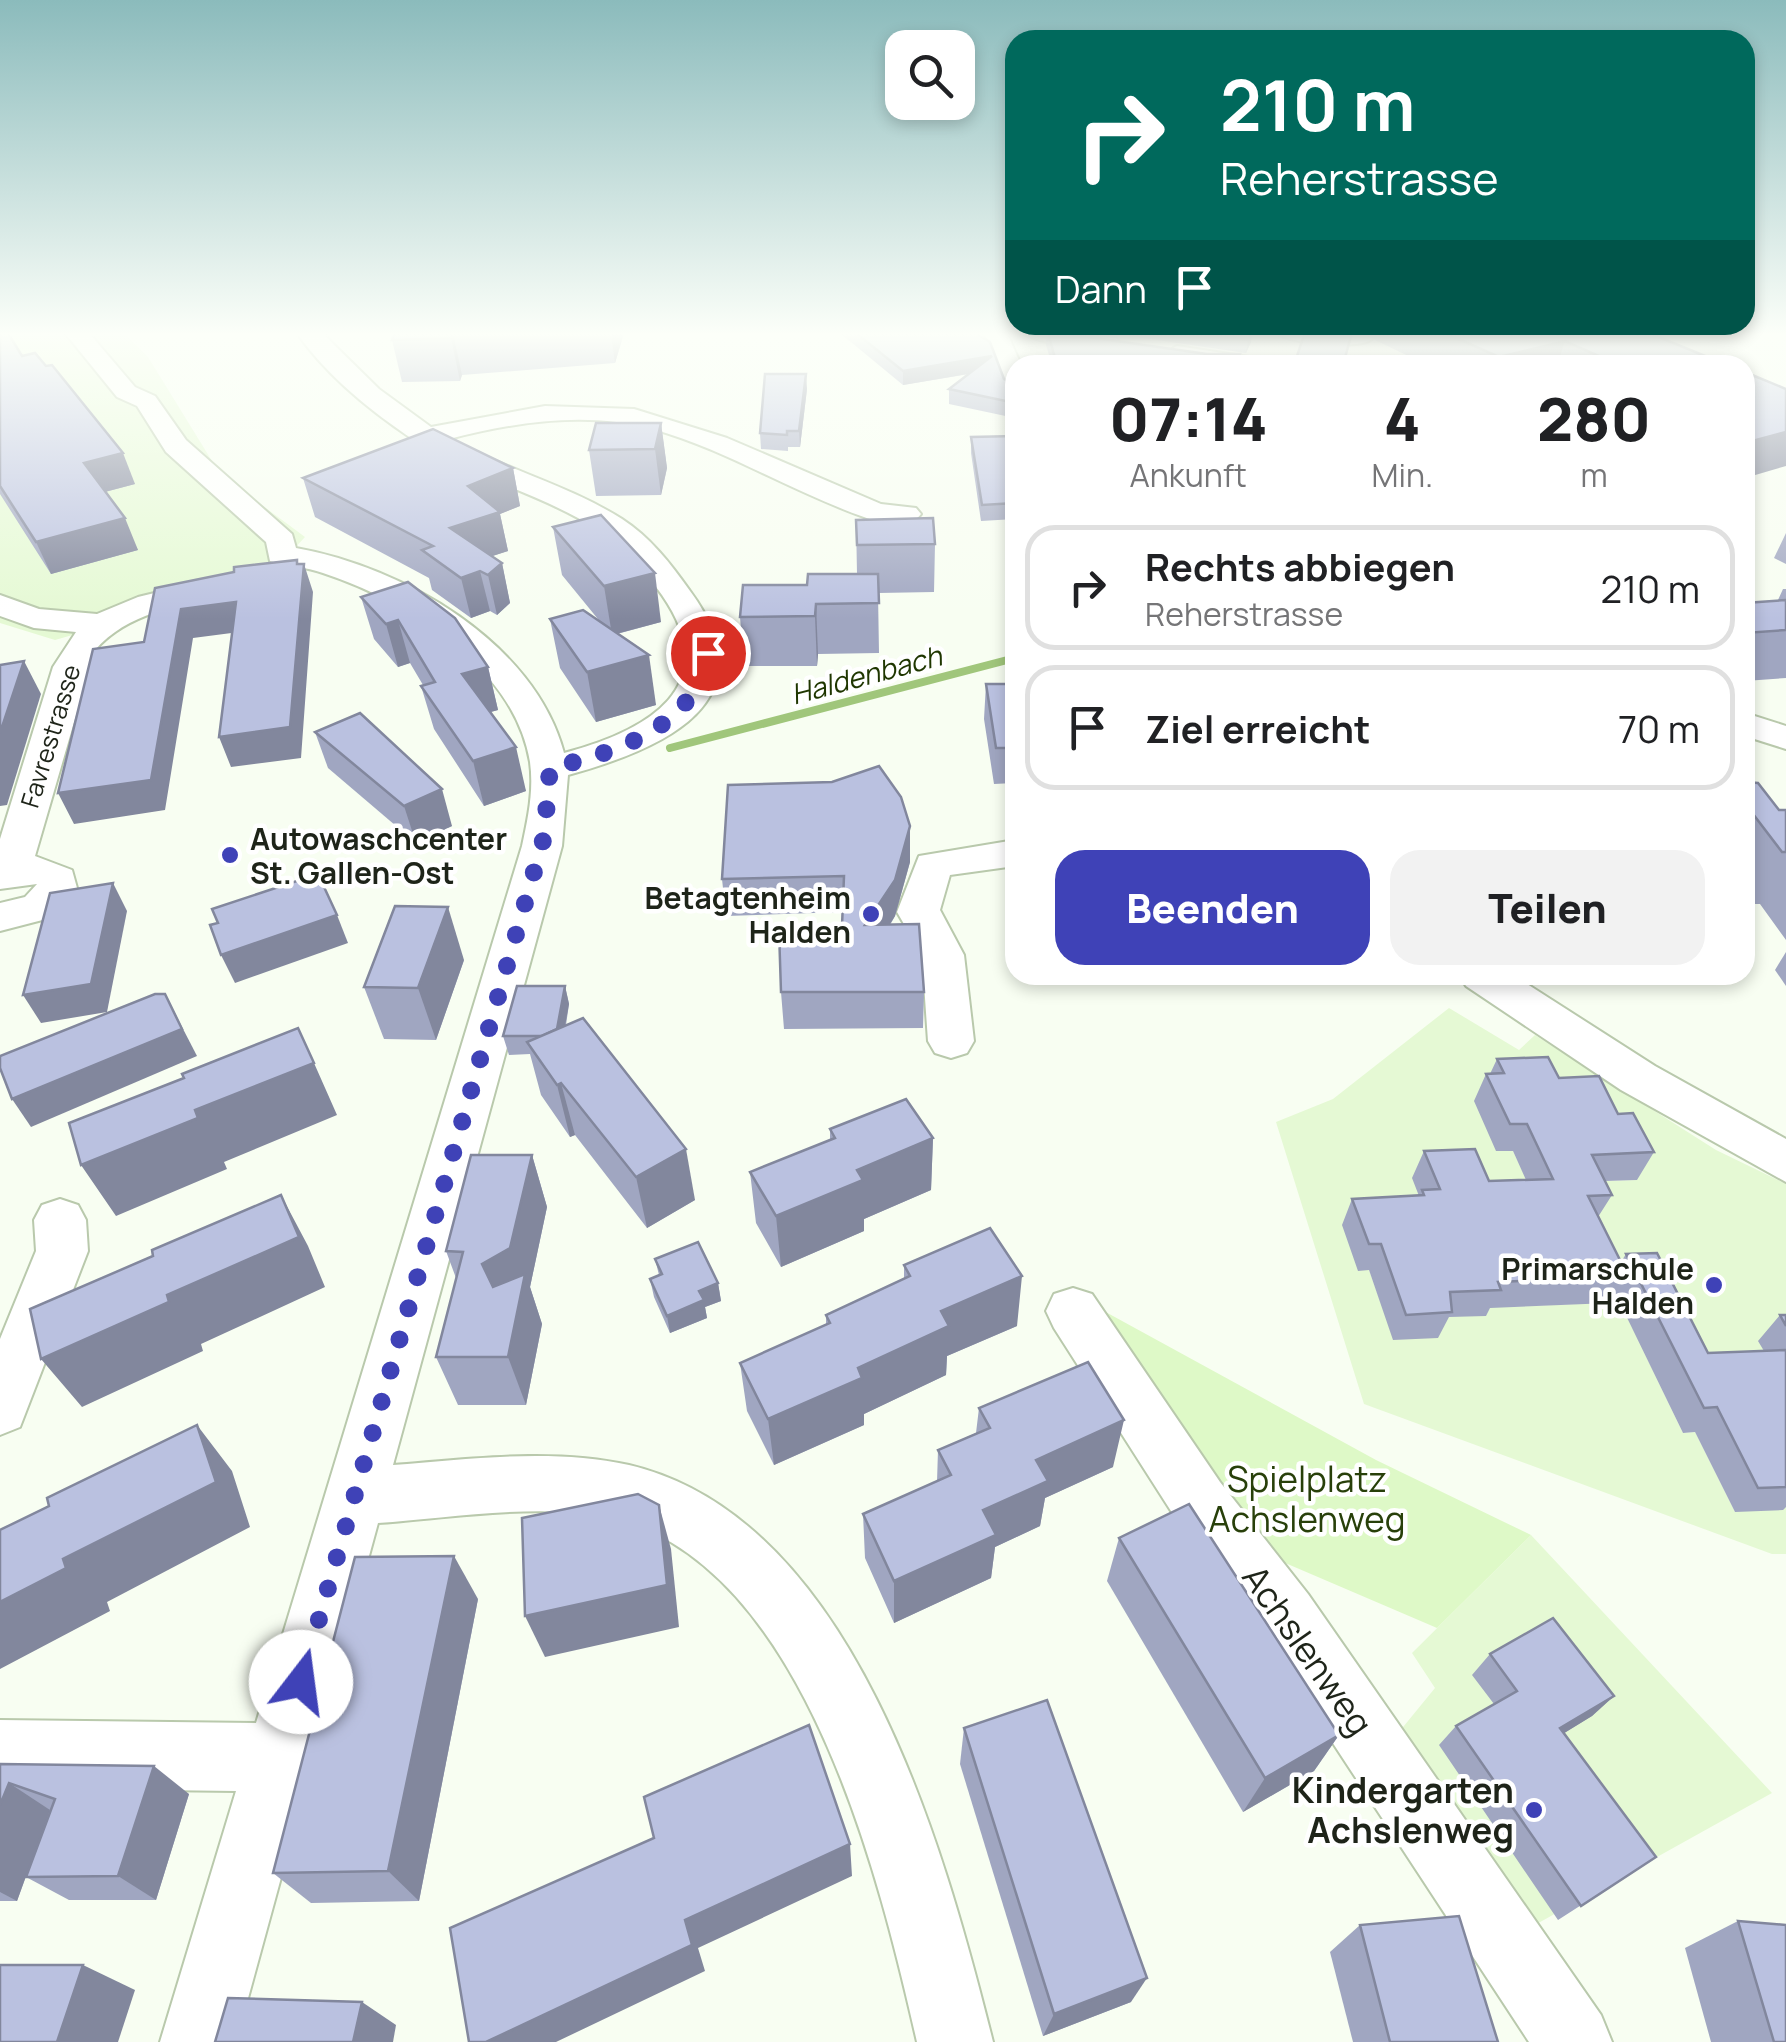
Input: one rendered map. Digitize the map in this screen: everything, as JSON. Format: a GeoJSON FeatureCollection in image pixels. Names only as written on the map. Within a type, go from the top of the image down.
{"type":"FeatureCollection","features":[{"type":"Feature","properties":{"kind":"street"},"geometry":{"type":"LineString","coordinates":[[164,428],[176,446],[281,540],[260,568]]}},
{"type":"Feature","properties":{"kind":"street"},"geometry":{"type":"LineString","coordinates":[[417,428],[614,527],[685,601],[705,640],[708,653],[700,682],[675,716],[620,746],[550,768]]}},
{"type":"Feature","properties":{"kind":"street"},"geometry":{"type":"LineString","coordinates":[[428,436],[465,428]]}},
{"type":"Feature","properties":{"kind":"street"},"geometry":{"type":"LineString","coordinates":[[675,428],[876,512],[906,514]]}},
{"type":"Feature","properties":{"kind":"street"},"geometry":{"type":"LineString","coordinates":[[0,605],[34,618],[99,624],[260,568],[324,560],[454,627],[504,668],[536,720],[550,768],[544,837],[198,2042]]}},
{"type":"Feature","properties":{"kind":"street","name":"Favrestrasse"},"geometry":{"type":"LineString","coordinates":[[0,917],[40,906],[57,888],[58,880],[49,870],[5,874],[75,653],[99,624]]}},
{"type":"Feature","properties":{"kind":"street"},"geometry":{"type":"LineString","coordinates":[[1755,727],[1786,738]]}},
{"type":"Feature","properties":{"kind":"street"},"geometry":{"type":"LineString","coordinates":[[951,1041],[945,958],[932,924],[918,912],[924,886],[933,865],[1005,854]]}},
{"type":"Feature","properties":{"kind":"street"},"geometry":{"type":"LineString","coordinates":[[1496,985],[1638,1078],[1786,1162]]}},
{"type":"Feature","properties":{"kind":"street"},"geometry":{"type":"LineString","coordinates":[[0,1409],[62,1251],[60,1220]]}},
{"type":"Feature","properties":{"kind":"street","name":"Achslenweg"},"geometry":{"type":"LineString","coordinates":[[1073,1310],[1199,1502],[1286,1616],[1574,2042]]}},
{"type":"Feature","properties":{"kind":"street"},"geometry":{"type":"LineString","coordinates":[[354,1496],[579,1486],[634,1496],[688,1522],[753,1571],[804,1635],[860,1747],[918,1907],[955,2042]]}},
{"type":"Feature","properties":{"kind":"street"},"geometry":{"type":"LineString","coordinates":[[0,1754],[280,1757]]}},
{"type":"Feature","properties":{"kind":"shaded area"},"geometry":{"type":"Polygon","coordinates":[[[0,428],[192,428],[220,474],[305,537],[265,580],[55,640],[0,623],[0,428]]]}},
{"type":"Feature","properties":{"kind":"shaded area","name":"Primarschule Halden"},"geometry":{"type":"Polygon","coordinates":[[[1449,1008],[1519,1050],[1535,1035],[1716,1150],[1786,1184],[1786,1340],[1777,1375],[1734,1377],[1666,1337],[1600,1281],[1576,1182],[1636,1180],[1513,1151],[1528,1183],[1428,1216],[1369,1270],[1394,1340],[1476,1290],[1504,1307],[1620,1302],[1683,1433],[1695,1432],[1735,1512],[1786,1474],[1786,1554],[1772,1554],[1364,1404],[1276,1122],[1333,1099],[1449,1008]]]}},
{"type":"Feature","properties":{"kind":"shaded area"},"geometry":{"type":"Polygon","coordinates":[[[1531,1535],[1772,1793],[1506,1941],[1381,1754],[1435,1688],[1412,1653],[1531,1535]]]}},
{"type":"Feature","properties":{"kind":"green space","name":"Spielplatz Achslenweg"},"geometry":{"type":"Polygon","coordinates":[[[1102,1310],[1376,1460],[1531,1535],[1437,1628],[1255,1550],[1102,1310]]]}},
{"type":"Feature","properties":{"kind":"building"},"geometry":{"type":"Polygon","coordinates":[[[0,428],[103,428],[123,453],[84,463],[125,518],[36,542],[0,486],[0,428]]]}},
{"type":"Feature","properties":{"kind":"building"},"geometry":{"type":"Polygon","coordinates":[[[595,428],[660,428],[655,449],[589,450],[595,428]]]}},
{"type":"Feature","properties":{"kind":"building"},"geometry":{"type":"Polygon","coordinates":[[[760,428],[799,428],[787,431],[787,435],[760,433],[760,428]]]}},
{"type":"Feature","properties":{"kind":"building"},"geometry":{"type":"Polygon","coordinates":[[[1755,428],[1786,428],[1786,432],[1755,440],[1755,428]]]}},
{"type":"Feature","properties":{"kind":"building"},"geometry":{"type":"Polygon","coordinates":[[[433,429],[513,468],[468,486],[500,512],[450,528],[502,563],[488,575],[480,571],[461,578],[422,550],[433,546],[303,478],[433,429]]]}},
{"type":"Feature","properties":{"kind":"building"},"geometry":{"type":"Polygon","coordinates":[[[1005,436],[1005,504],[982,505],[971,437],[1005,436]]]}},
{"type":"Feature","properties":{"kind":"building"},"geometry":{"type":"Polygon","coordinates":[[[601,515],[655,573],[604,586],[553,527],[601,515]]]}},
{"type":"Feature","properties":{"kind":"building"},"geometry":{"type":"Polygon","coordinates":[[[933,518],[935,544],[857,545],[856,520],[933,518]]]}},
{"type":"Feature","properties":{"kind":"building"},"geometry":{"type":"Polygon","coordinates":[[[297,560],[297,564],[304,564],[290,727],[219,737],[236,602],[181,609],[151,780],[58,793],[93,649],[144,642],[155,588],[234,572],[234,567],[297,560]]]}},
{"type":"Feature","properties":{"kind":"building"},"geometry":{"type":"Polygon","coordinates":[[[808,574],[878,574],[879,603],[816,604],[815,616],[740,617],[743,585],[807,585],[808,574]]]}},
{"type":"Feature","properties":{"kind":"building"},"geometry":{"type":"Polygon","coordinates":[[[408,582],[455,618],[488,667],[462,674],[516,747],[473,761],[421,686],[435,682],[398,620],[386,624],[361,597],[408,582]]]}},
{"type":"Feature","properties":{"kind":"building"},"geometry":{"type":"Polygon","coordinates":[[[1786,600],[1786,630],[1755,632],[1755,602],[1786,600]]]}},
{"type":"Feature","properties":{"kind":"building"},"geometry":{"type":"Polygon","coordinates":[[[583,610],[649,655],[587,672],[550,619],[583,610]]]}},
{"type":"Feature","properties":{"kind":"building"},"geometry":{"type":"Polygon","coordinates":[[[24,661],[0,733],[0,665],[24,661]]]}},
{"type":"Feature","properties":{"kind":"building"},"geometry":{"type":"Polygon","coordinates":[[[986,684],[1005,684],[1005,748],[996,748],[986,684]]]}},
{"type":"Feature","properties":{"kind":"building"},"geometry":{"type":"Polygon","coordinates":[[[360,713],[442,789],[404,806],[315,732],[360,713]]]}},
{"type":"Feature","properties":{"kind":"building"},"geometry":{"type":"Polygon","coordinates":[[[879,766],[901,797],[910,826],[895,880],[865,925],[919,924],[924,992],[781,992],[779,930],[842,926],[844,876],[722,879],[728,785],[832,782],[879,766]]]}},
{"type":"Feature","properties":{"kind":"building"},"geometry":{"type":"Polygon","coordinates":[[[1755,783],[1779,810],[1786,810],[1786,852],[1782,852],[1755,817],[1755,783]]]}},
{"type":"Feature","properties":{"kind":"building"},"geometry":{"type":"Polygon","coordinates":[[[318,874],[337,915],[221,955],[210,925],[218,923],[212,909],[318,874]]]}},
{"type":"Feature","properties":{"kind":"building"},"geometry":{"type":"Polygon","coordinates":[[[113,883],[91,984],[23,995],[50,893],[113,883]]]}},
{"type":"Feature","properties":{"kind":"building"},"geometry":{"type":"Polygon","coordinates":[[[395,906],[448,907],[418,988],[364,987],[395,906]]]}},
{"type":"Feature","properties":{"kind":"building"},"geometry":{"type":"Polygon","coordinates":[[[517,986],[565,986],[557,1029],[542,1036],[503,1036],[517,986]]]}},
{"type":"Feature","properties":{"kind":"building"},"geometry":{"type":"Polygon","coordinates":[[[155,994],[165,994],[182,1029],[12,1099],[0,1068],[0,1056],[155,994]]]}},
{"type":"Feature","properties":{"kind":"building"},"geometry":{"type":"Polygon","coordinates":[[[583,1018],[686,1149],[636,1177],[561,1083],[557,1085],[527,1042],[583,1018]]]}},
{"type":"Feature","properties":{"kind":"building"},"geometry":{"type":"Polygon","coordinates":[[[298,1028],[314,1063],[195,1110],[198,1118],[81,1165],[69,1123],[298,1028]]]}},
{"type":"Feature","properties":{"kind":"building"},"geometry":{"type":"Polygon","coordinates":[[[1548,1057],[1559,1078],[1599,1076],[1618,1114],[1633,1113],[1654,1152],[1592,1155],[1612,1195],[1588,1196],[1628,1276],[1498,1282],[1501,1290],[1450,1292],[1452,1312],[1406,1315],[1381,1244],[1369,1244],[1352,1199],[1424,1195],[1422,1190],[1440,1189],[1424,1151],[1475,1149],[1489,1181],[1553,1179],[1527,1124],[1510,1124],[1486,1074],[1504,1073],[1497,1059],[1548,1057]]]}},
{"type":"Feature","properties":{"kind":"building"},"geometry":{"type":"Polygon","coordinates":[[[906,1099],[933,1138],[857,1170],[863,1180],[776,1216],[750,1172],[835,1138],[830,1129],[906,1099]]]}},
{"type":"Feature","properties":{"kind":"building"},"geometry":{"type":"Polygon","coordinates":[[[471,1155],[532,1155],[510,1248],[482,1264],[493,1287],[525,1274],[508,1357],[436,1357],[463,1252],[446,1251],[471,1155]]]}},
{"type":"Feature","properties":{"kind":"building"},"geometry":{"type":"Polygon","coordinates":[[[281,1195],[299,1237],[167,1295],[169,1302],[41,1359],[30,1309],[153,1256],[152,1250],[281,1195]]]}},
{"type":"Feature","properties":{"kind":"building"},"geometry":{"type":"Polygon","coordinates":[[[990,1228],[1022,1276],[941,1311],[949,1326],[858,1368],[862,1378],[768,1419],[740,1363],[830,1323],[826,1315],[910,1276],[904,1265],[990,1228]]]}},
{"type":"Feature","properties":{"kind":"building"},"geometry":{"type":"Polygon","coordinates":[[[698,1242],[718,1283],[699,1291],[704,1300],[667,1316],[650,1279],[662,1274],[655,1259],[698,1242]]]}},
{"type":"Feature","properties":{"kind":"building"},"geometry":{"type":"Polygon","coordinates":[[[1657,1253],[1708,1353],[1786,1350],[1786,1487],[1758,1488],[1717,1407],[1704,1408],[1626,1254],[1657,1253]]]}},
{"type":"Feature","properties":{"kind":"building"},"geometry":{"type":"Polygon","coordinates":[[[1088,1362],[1124,1420],[1036,1460],[1048,1481],[983,1510],[996,1535],[894,1581],[863,1514],[951,1475],[938,1450],[990,1428],[979,1408],[1088,1362]]]}},
{"type":"Feature","properties":{"kind":"building"},"geometry":{"type":"Polygon","coordinates":[[[197,1425],[216,1482],[63,1559],[66,1568],[0,1602],[0,1530],[49,1506],[47,1498],[197,1425]]]}},
{"type":"Feature","properties":{"kind":"building"},"geometry":{"type":"Polygon","coordinates":[[[638,1494],[659,1505],[667,1585],[525,1616],[522,1518],[638,1494]]]}},
{"type":"Feature","properties":{"kind":"building"},"geometry":{"type":"Polygon","coordinates":[[[1189,1504],[1339,1735],[1265,1778],[1119,1538],[1189,1504]]]}},
{"type":"Feature","properties":{"kind":"building"},"geometry":{"type":"Polygon","coordinates":[[[454,1556],[388,1871],[273,1873],[355,1557],[454,1556]]]}},
{"type":"Feature","properties":{"kind":"building","name":"Kindergarten Achslenweg"},"geometry":{"type":"Polygon","coordinates":[[[1553,1618],[1614,1696],[1560,1728],[1656,1857],[1581,1906],[1456,1726],[1517,1691],[1490,1654],[1553,1618]]]}},
{"type":"Feature","properties":{"kind":"building"},"geometry":{"type":"Polygon","coordinates":[[[1047,1700],[1147,1978],[1054,2014],[964,1728],[1047,1700]]]}},
{"type":"Feature","properties":{"kind":"building"},"geometry":{"type":"Polygon","coordinates":[[[809,1725],[850,1844],[685,1920],[692,1945],[486,2042],[469,2042],[450,1928],[654,1838],[644,1797],[809,1725]]]}},
{"type":"Feature","properties":{"kind":"building"},"geometry":{"type":"Polygon","coordinates":[[[0,1764],[154,1766],[118,1876],[26,1877],[55,1799],[9,1783],[0,1805],[0,1764]]]}},
{"type":"Feature","properties":{"kind":"building"},"geometry":{"type":"Polygon","coordinates":[[[1459,1916],[1498,2042],[1390,2042],[1360,1925],[1459,1916]]]}},
{"type":"Feature","properties":{"kind":"building"},"geometry":{"type":"Polygon","coordinates":[[[1738,1921],[1786,1925],[1786,2042],[1774,2042],[1738,1921]]]}},
{"type":"Feature","properties":{"kind":"building"},"geometry":{"type":"Polygon","coordinates":[[[0,1965],[83,1965],[57,2042],[0,2042],[0,1965]]]}},
{"type":"Feature","properties":{"kind":"building"},"geometry":{"type":"Polygon","coordinates":[[[228,1998],[362,2002],[353,2042],[215,2042],[228,1998]]]}},
{"type":"Feature","properties":{"kind":"waterway","name":"Haldenbach"},"geometry":{"type":"LineString","coordinates":[[670,748],[1005,661]]}},
{"type":"Feature","properties":{"kind":"place","name":"Autowaschcenter St. Gallen-Ost"},"geometry":{"type":"Point","coordinates":[230,855]}},
{"type":"Feature","properties":{"kind":"place","name":"Betagtenheim Halden"},"geometry":{"type":"Point","coordinates":[871,914]}},
{"type":"Feature","properties":{"kind":"place","name":"Primarschule Halden"},"geometry":{"type":"Point","coordinates":[1714,1285]}},
{"type":"Feature","properties":{"kind":"place","name":"Kindergarten Achslenweg"},"geometry":{"type":"Point","coordinates":[1534,1810]}},
{"type":"Feature","properties":{"kind":"route"},"geometry":{"type":"LineString","coordinates":[[301,1682],[544,837],[550,768],[620,746],[675,716],[700,682],[708,653]]}}]}
